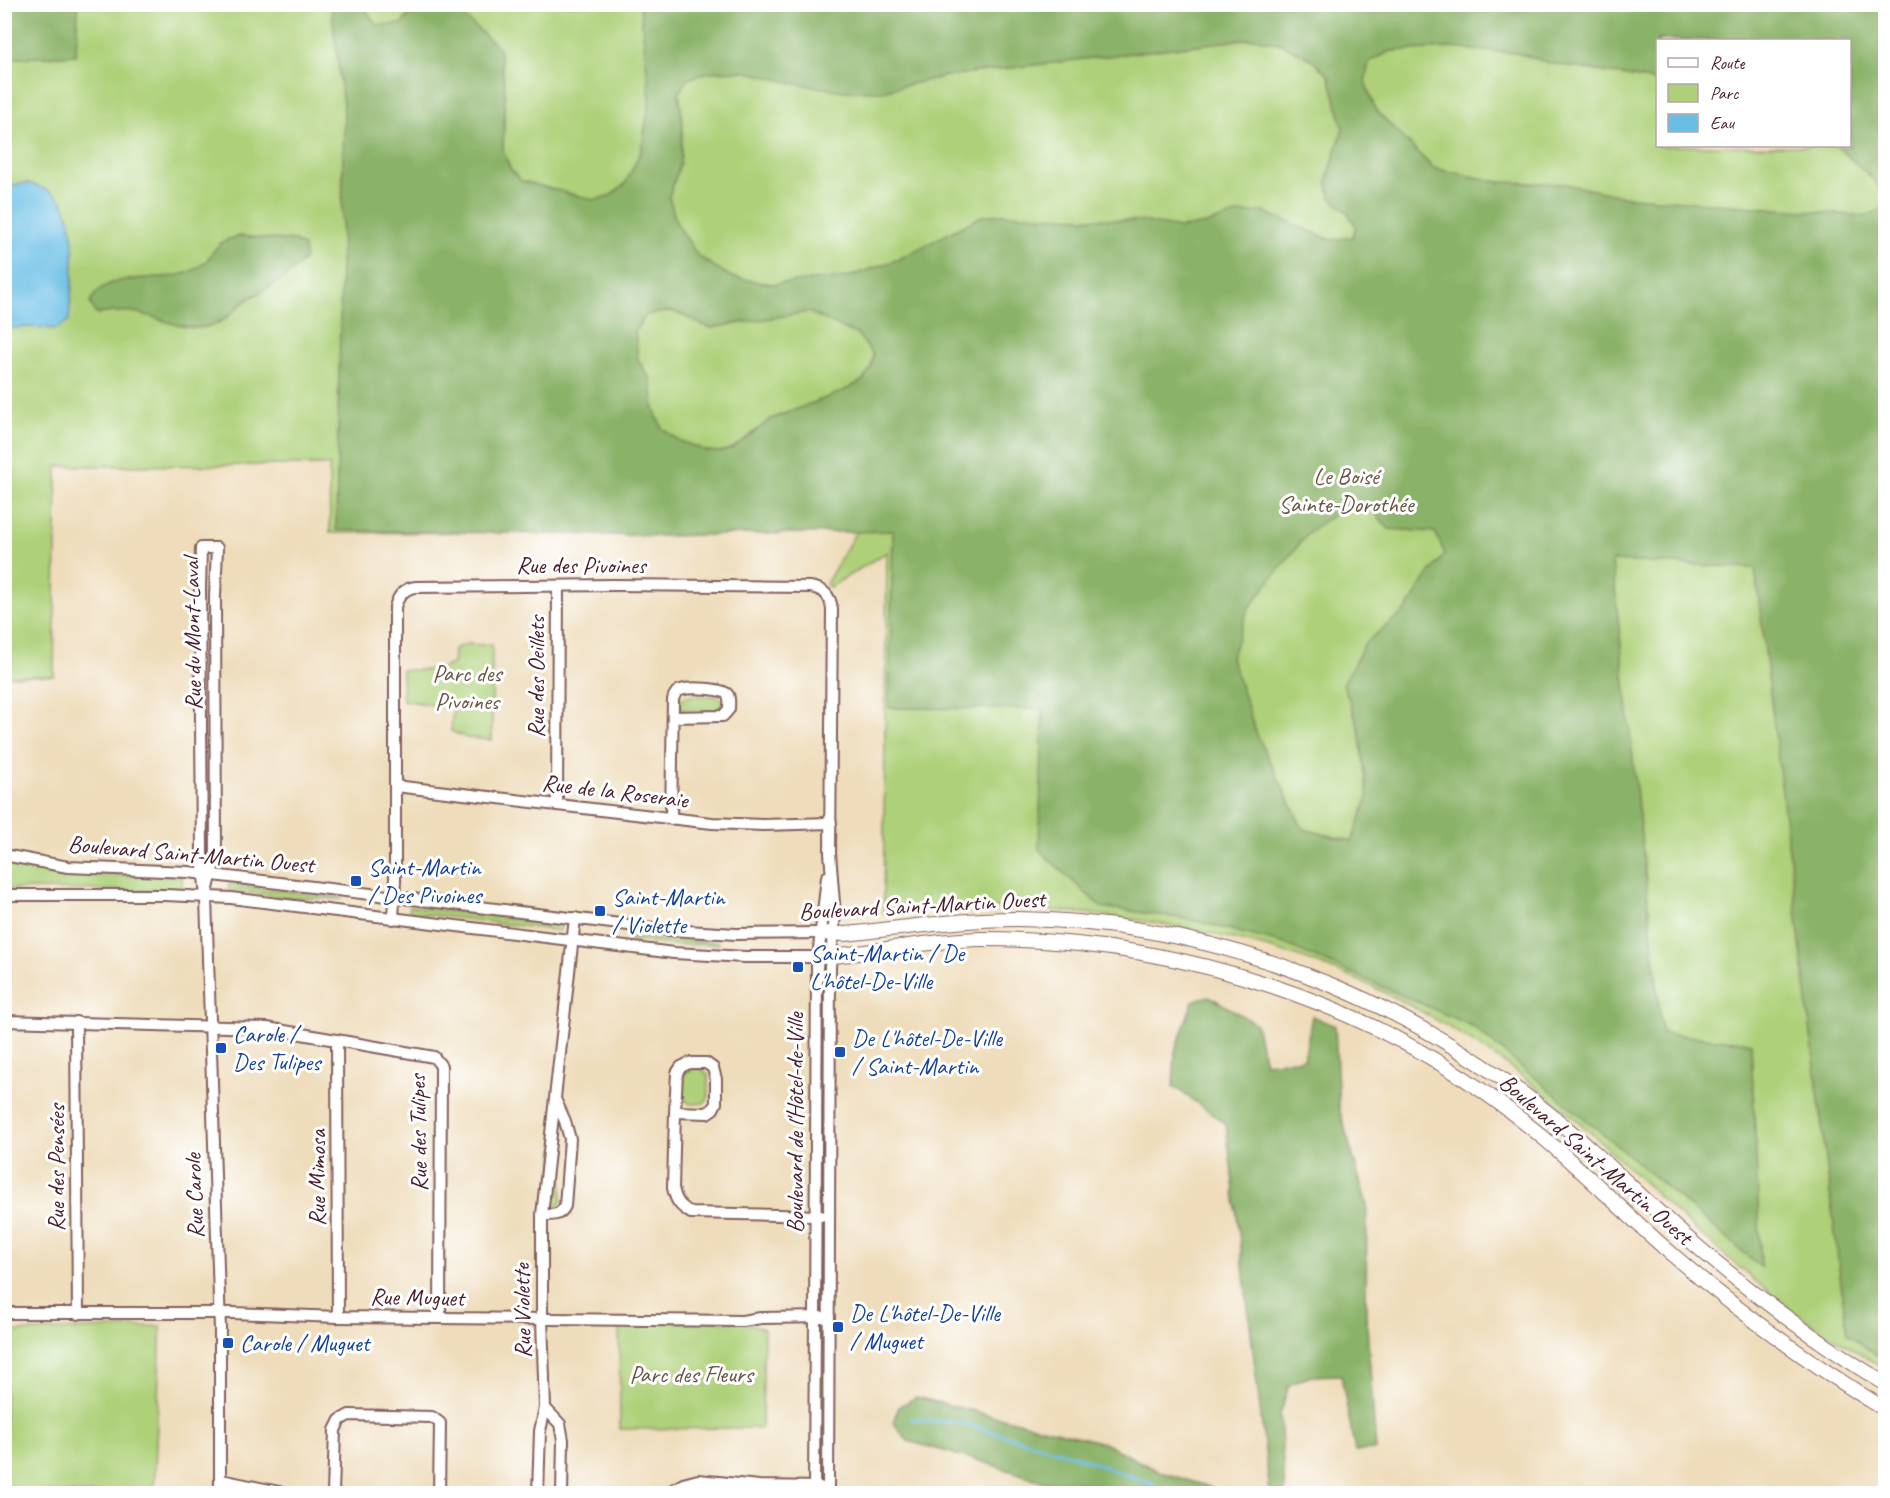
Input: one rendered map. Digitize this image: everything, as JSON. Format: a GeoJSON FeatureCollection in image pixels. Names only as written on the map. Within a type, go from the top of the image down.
{"type":"FeatureCollection","features":[{"type":"Feature","properties":{"kind":"main road","name":"Boulevard Saint-Martin Ouest"},"geometry":{"type":"LineString","coordinates":[[827,934],[996,920],[1083,923],[1128,928],[1217,947],[1271,963],[1339,988],[1416,1024],[1508,1082],[1571,1132],[1680,1232],[1732,1276],[1807,1332],[1886,1384]]}},
{"type":"Feature","properties":{"kind":"main road","name":"Boulevard Saint-Martin Ouest"},"geometry":{"type":"LineString","coordinates":[[824,957],[970,940],[1086,945],[1131,951],[1229,972],[1337,1011],[1411,1047],[1500,1103],[1563,1154],[1671,1254],[1730,1303],[1798,1353],[1886,1410]]}},
{"type":"Feature","properties":{"kind":"street","name":"Rue du Mont-Laval"},"geometry":{"type":"LineString","coordinates":[[201,548],[217,548],[215,596],[216,855],[207,874],[202,855],[201,548]]}},
{"type":"Feature","properties":{"kind":"street","name":"Rue des Pivoines"},"geometry":{"type":"LineString","coordinates":[[393,919],[395,896],[395,608],[401,594],[408,588],[416,586],[810,587],[820,589],[830,599],[832,609],[830,853]]}},
{"type":"Feature","properties":{"kind":"street","name":"Rue des Oeillets"},"geometry":{"type":"LineString","coordinates":[[557,805],[558,586]]}},
{"type":"Feature","properties":{"kind":"street"},"geometry":{"type":"LineString","coordinates":[[671,819],[673,717],[674,696],[682,689],[718,689],[729,696],[729,709],[723,716],[673,717]]}},
{"type":"Feature","properties":{"kind":"street","name":"Rue de la Roseraie"},"geometry":{"type":"LineString","coordinates":[[395,786],[712,824],[831,823]]}},
{"type":"Feature","properties":{"kind":"street","name":"Boulevard de l'Hôtel-de-Ville"},"geometry":{"type":"LineString","coordinates":[[814,1490],[816,1216],[824,957],[827,934],[835,906],[830,853]]}},
{"type":"Feature","properties":{"kind":"street","name":"Boulevard Saint-Martin Ouest"},"geometry":{"type":"LineString","coordinates":[[4,855],[80,868],[207,874],[718,933],[827,934]]}},
{"type":"Feature","properties":{"kind":"street","name":"Rue Carole"},"geometry":{"type":"LineString","coordinates":[[207,874],[209,1028],[219,1313],[220,1494]]}},
{"type":"Feature","properties":{"kind":"street","name":"Boulevard Saint-Martin Ouest"},"geometry":{"type":"LineString","coordinates":[[4,895],[231,898],[695,956],[824,957]]}},
{"type":"Feature","properties":{"kind":"street","name":"Rue Violette"},"geometry":{"type":"LineString","coordinates":[[538,1494],[540,1431],[545,1408],[542,1215],[575,918]]}},
{"type":"Feature","properties":{"kind":"street","name":"Boulevard de l'Hôtel-de-Ville"},"geometry":{"type":"LineString","coordinates":[[824,957],[830,1216],[828,1490]]}},
{"type":"Feature","properties":{"kind":"street","name":"Rue des Tulipes"},"geometry":{"type":"LineString","coordinates":[[4,1021],[267,1028],[434,1057],[441,1066],[440,1318]]}},
{"type":"Feature","properties":{"kind":"street","name":"Rue des Pensées"},"geometry":{"type":"LineString","coordinates":[[76,1022],[78,1314]]}},
{"type":"Feature","properties":{"kind":"street","name":"Rue Mimosa"},"geometry":{"type":"LineString","coordinates":[[337,1040],[338,1317]]}},
{"type":"Feature","properties":{"kind":"street"},"geometry":{"type":"LineString","coordinates":[[675,1112],[707,1113],[713,1109],[716,1103],[716,1079],[713,1068],[706,1063],[688,1063],[677,1073],[675,1112],[673,1188],[676,1201],[691,1213],[830,1216]]}},
{"type":"Feature","properties":{"kind":"street"},"geometry":{"type":"LineString","coordinates":[[542,1215],[557,1215],[565,1206],[570,1139],[566,1121],[555,1100]]}},
{"type":"Feature","properties":{"kind":"street","name":"Rue Muguet"},"geometry":{"type":"LineString","coordinates":[[4,1313],[219,1313],[338,1317],[742,1322],[760,1318],[829,1317]]}},
{"type":"Feature","properties":{"kind":"street"},"geometry":{"type":"LineString","coordinates":[[545,1408],[560,1424],[563,1440],[562,1494]]}},
{"type":"Feature","properties":{"kind":"street"},"geometry":{"type":"LineString","coordinates":[[333,1494],[334,1430],[340,1419],[349,1415],[432,1418],[440,1424],[438,1494]]}},
{"type":"Feature","properties":{"kind":"street"},"geometry":{"type":"LineString","coordinates":[[221,1480],[289,1494]]}},
{"type":"Feature","properties":{"kind":"street"},"geometry":{"type":"LineString","coordinates":[[672,1494],[683,1484],[698,1480],[828,1490]]}},
{"type":"Feature","properties":{"kind":"green space"},"geometry":{"type":"Polygon","coordinates":[[[5,4],[78,5],[76,55],[5,59],[5,4]]]}},
{"type":"Feature","properties":{"kind":"green space","name":"Le Boisé Sainte-Dorothée"},"geometry":{"type":"Polygon","coordinates":[[[4,5],[1885,5],[1885,1369],[1774,1296],[1700,1234],[1596,1137],[1534,1085],[1479,1046],[1391,995],[1299,957],[1208,933],[1143,921],[1111,916],[1012,908],[930,908],[883,913],[887,552],[830,587],[826,584],[857,530],[330,533],[329,465],[57,466],[54,676],[5,676],[4,5]]]}},
{"type":"Feature","properties":{"kind":"green space","name":"Le Boisé Sainte-Dorothée"},"geometry":{"type":"Polygon","coordinates":[[[331,5],[362,5],[377,25],[402,24],[415,5],[451,5],[499,48],[505,88],[503,151],[511,170],[522,181],[594,200],[610,196],[625,184],[641,151],[650,98],[640,5],[1885,5],[1885,197],[1873,179],[1838,147],[1851,147],[1851,39],[1656,39],[1656,81],[1550,63],[1516,53],[1449,48],[1391,51],[1369,62],[1365,82],[1375,109],[1433,168],[1499,182],[1566,184],[1621,196],[1865,216],[1880,210],[1885,200],[1885,1361],[1847,1334],[1755,568],[1612,561],[1662,1033],[1751,1043],[1761,1267],[1472,1026],[1285,944],[1188,919],[1101,907],[1039,850],[1043,709],[889,708],[893,531],[662,536],[336,530],[344,113],[331,5]],[[1254,38],[946,76],[882,91],[845,91],[796,84],[744,71],[708,72],[688,79],[679,93],[683,125],[680,164],[669,197],[676,222],[698,256],[731,277],[772,284],[847,277],[897,260],[982,216],[1003,214],[1141,221],[1180,228],[1206,224],[1239,213],[1265,212],[1331,240],[1352,237],[1356,226],[1347,212],[1331,198],[1327,180],[1343,128],[1329,76],[1311,59],[1282,44],[1254,38]],[[671,311],[646,315],[635,331],[638,360],[651,380],[654,409],[662,428],[680,441],[707,451],[720,452],[733,448],[771,419],[841,392],[862,381],[871,368],[873,355],[858,335],[808,312],[711,328],[671,311]],[[1347,505],[1308,533],[1248,609],[1231,658],[1257,735],[1303,829],[1352,841],[1368,797],[1359,728],[1343,684],[1365,643],[1406,610],[1428,575],[1445,554],[1435,532],[1389,529],[1371,508],[1347,505]]]}},
{"type":"Feature","properties":{"kind":"green space"},"geometry":{"type":"Polygon","coordinates":[[[240,236],[295,241],[304,247],[305,258],[287,276],[246,300],[222,321],[199,328],[187,327],[133,312],[96,314],[90,303],[96,293],[117,282],[129,279],[168,277],[192,270],[204,263],[220,244],[240,236]]]}},
{"type":"Feature","properties":{"kind":"green space","name":"Parc des Pivoines"},"geometry":{"type":"Polygon","coordinates":[[[467,644],[492,645],[492,740],[467,738],[451,731],[453,708],[403,700],[402,670],[436,670],[453,664],[454,649],[467,644]]]}},
{"type":"Feature","properties":{"kind":"green space"},"geometry":{"type":"Polygon","coordinates":[[[686,696],[717,696],[721,699],[722,705],[716,710],[683,710],[679,702],[686,696]]]}},
{"type":"Feature","properties":{"kind":"green space"},"geometry":{"type":"Polygon","coordinates":[[[4,862],[73,874],[182,876],[182,891],[5,889],[4,862]]]}},
{"type":"Feature","properties":{"kind":"green space"},"geometry":{"type":"Polygon","coordinates":[[[229,884],[342,899],[291,898],[228,890],[229,884]]]}},
{"type":"Feature","properties":{"kind":"green space"},"geometry":{"type":"Polygon","coordinates":[[[410,906],[561,925],[560,931],[409,912],[410,906]]]}},
{"type":"Feature","properties":{"kind":"green space"},"geometry":{"type":"Polygon","coordinates":[[[629,938],[719,942],[719,944],[672,945],[629,940],[629,938]]]}},
{"type":"Feature","properties":{"kind":"green space"},"geometry":{"type":"Polygon","coordinates":[[[1209,996],[1256,1024],[1265,1063],[1304,1059],[1312,1016],[1335,1026],[1339,1108],[1367,1205],[1366,1313],[1376,1450],[1355,1451],[1341,1375],[1311,1376],[1289,1385],[1280,1415],[1285,1493],[1270,1493],[1226,1124],[1173,1086],[1175,1051],[1193,1001],[1209,996]]]}},
{"type":"Feature","properties":{"kind":"green space"},"geometry":{"type":"Polygon","coordinates":[[[821,1049],[826,1105],[826,1202],[820,1203],[821,1049]]]}},
{"type":"Feature","properties":{"kind":"green space"},"geometry":{"type":"Polygon","coordinates":[[[701,1068],[708,1075],[709,1097],[704,1103],[690,1104],[683,1098],[683,1076],[688,1070],[701,1068]]]}},
{"type":"Feature","properties":{"kind":"green space"},"geometry":{"type":"Polygon","coordinates":[[[559,1128],[563,1131],[562,1201],[553,1207],[549,1201],[556,1134],[559,1128]]]}},
{"type":"Feature","properties":{"kind":"green space","name":"Parc des Fleurs"},"geometry":{"type":"Polygon","coordinates":[[[619,1320],[742,1321],[764,1329],[762,1428],[620,1429],[619,1320]]]}},
{"type":"Feature","properties":{"kind":"green space"},"geometry":{"type":"Polygon","coordinates":[[[161,1326],[154,1493],[5,1493],[5,1332],[161,1326]]]}},
{"type":"Feature","properties":{"kind":"green space"},"geometry":{"type":"Polygon","coordinates":[[[819,1365],[821,1365],[825,1415],[824,1472],[818,1472],[819,1365]]]}},
{"type":"Feature","properties":{"kind":"green space"},"geometry":{"type":"Polygon","coordinates":[[[916,1397],[1104,1443],[1160,1472],[1207,1486],[1222,1493],[1067,1493],[1044,1482],[980,1461],[908,1441],[893,1422],[899,1407],[916,1397]]]}},
{"type":"Feature","properties":{"kind":"water"},"geometry":{"type":"Polygon","coordinates":[[[28,183],[48,190],[58,197],[70,222],[73,238],[73,274],[69,320],[57,329],[28,327],[5,329],[5,186],[28,183]]]}},
{"type":"Feature","properties":{"kind":"waterway"},"geometry":{"type":"LineString","coordinates":[[911,1419],[966,1424],[1072,1455],[1152,1484],[1167,1494]]}},
{"type":"Feature","properties":{"kind":"place","name":"Saint-Martin / Des Pivoines"},"geometry":{"type":"Point","coordinates":[356,881]}},
{"type":"Feature","properties":{"kind":"place","name":"Saint-Martin / Violette"},"geometry":{"type":"Point","coordinates":[600,911]}},
{"type":"Feature","properties":{"kind":"place","name":"Saint-Martin / De L'hôtel-De-Ville"},"geometry":{"type":"Point","coordinates":[798,967]}},
{"type":"Feature","properties":{"kind":"place","name":"Carole / Des Tulipes"},"geometry":{"type":"Point","coordinates":[221,1048]}},
{"type":"Feature","properties":{"kind":"place","name":"De L'hôtel-De-Ville / Saint-Martin"},"geometry":{"type":"Point","coordinates":[840,1052]}},
{"type":"Feature","properties":{"kind":"place","name":"De L'hôtel-De-Ville / Muguet"},"geometry":{"type":"Point","coordinates":[838,1327]}},
{"type":"Feature","properties":{"kind":"place","name":"Carole / Muguet"},"geometry":{"type":"Point","coordinates":[228,1343]}}]}
